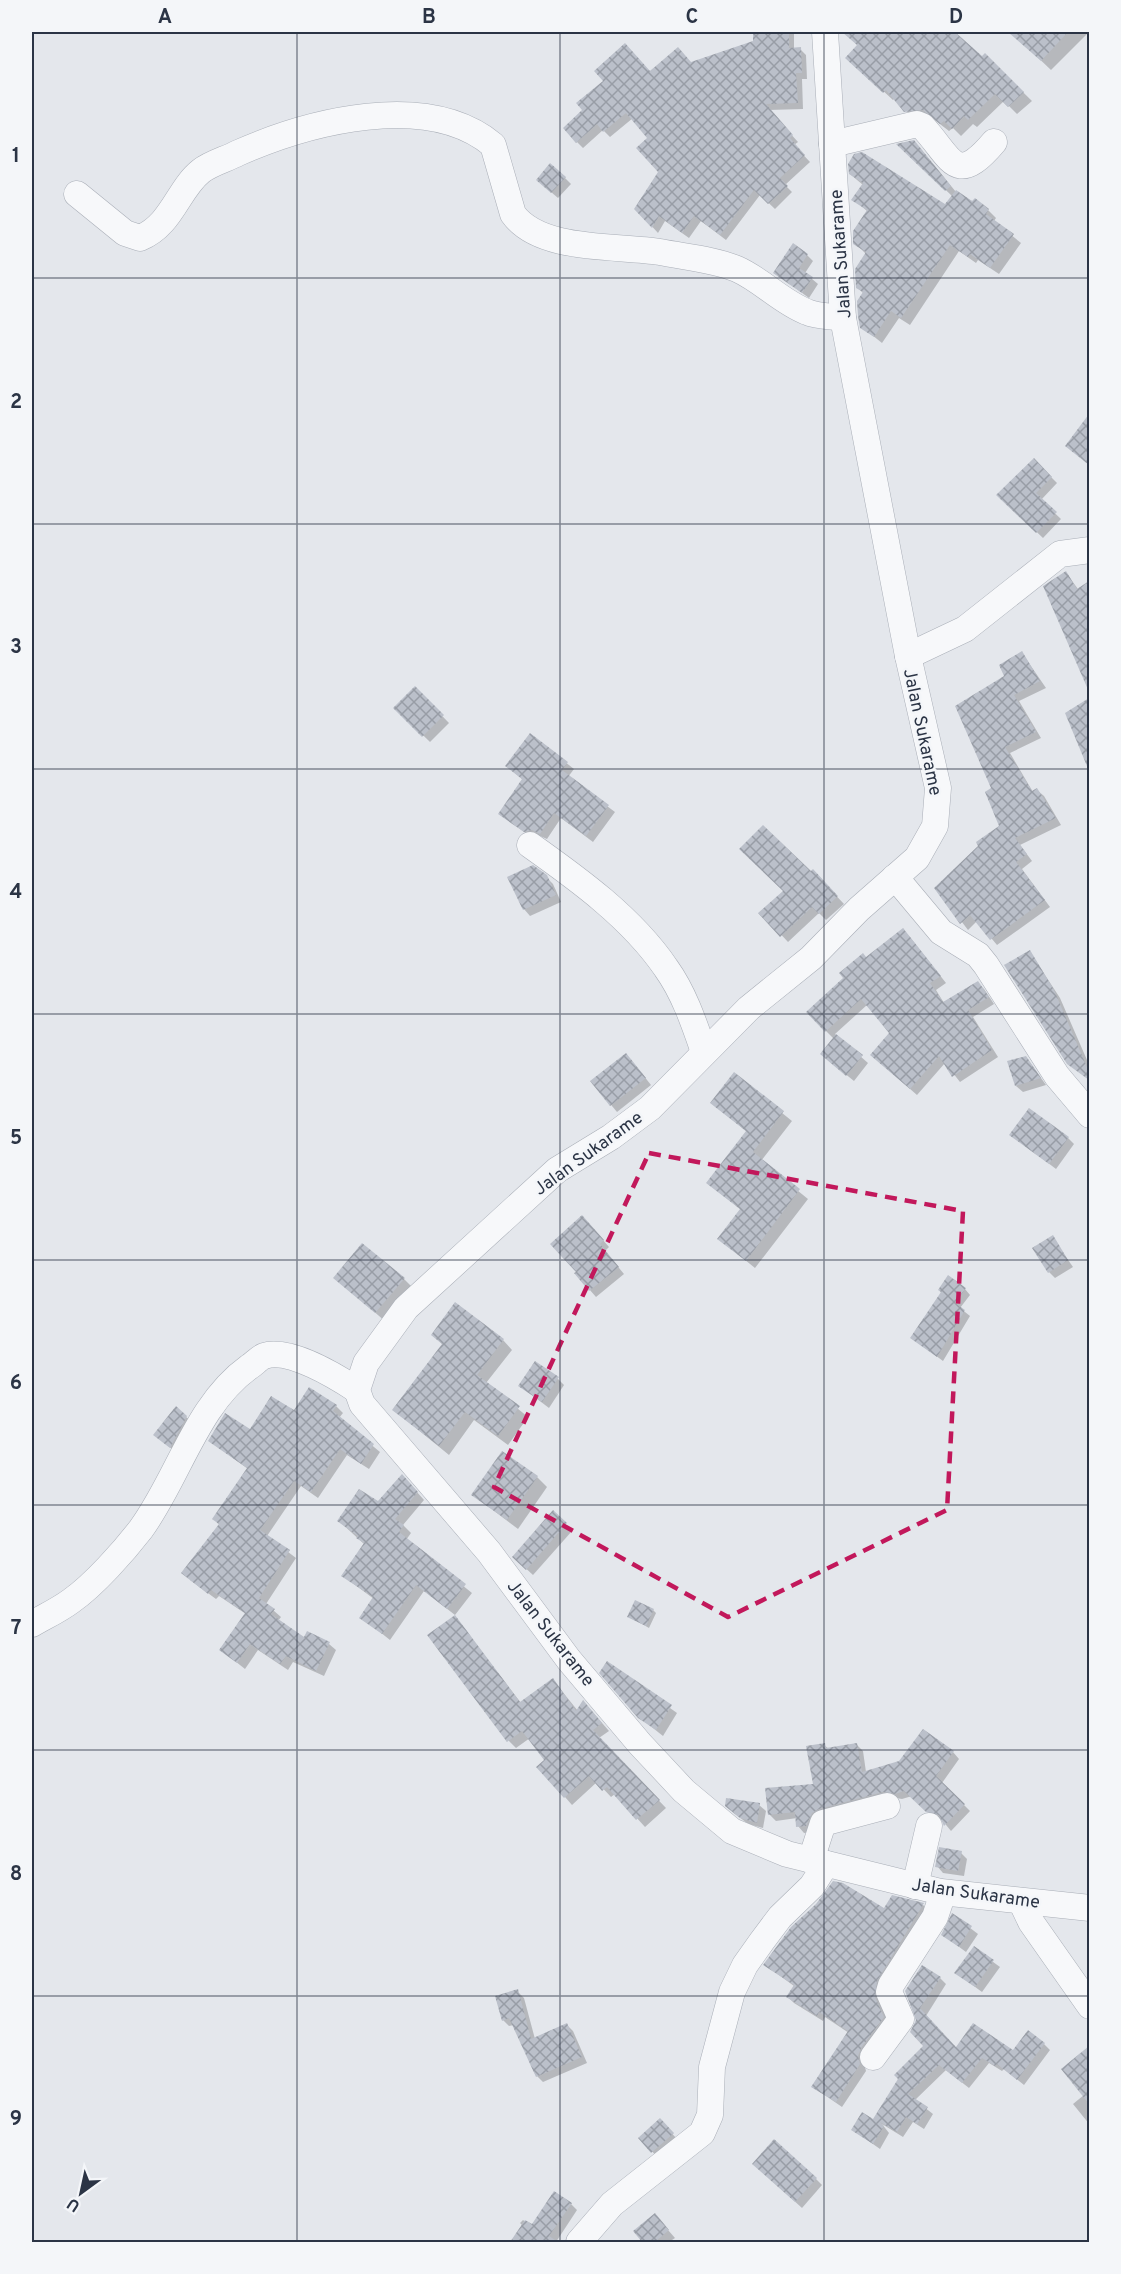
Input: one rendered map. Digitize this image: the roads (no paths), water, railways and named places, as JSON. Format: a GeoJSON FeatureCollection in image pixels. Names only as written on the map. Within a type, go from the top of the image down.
{"type":"FeatureCollection","features":[{"type":"Feature","properties":{"kind":"street","name":"Jalan Sukarame"},"geometry":{"type":"LineString","coordinates":[[825,32],[843,318],[908,656],[939,799],[935,826],[929,841],[917,858],[812,958],[749,1008],[672,1086],[630,1124],[557,1170],[406,1308],[366,1363],[357,1390],[362,1404],[489,1552],[569,1660],[684,1791],[732,1831],[787,1854],[943,1893],[1089,1908]]}},
{"type":"Feature","properties":{"kind":"street"},"geometry":{"type":"LineString","coordinates":[[77,194],[125,233],[140,238],[148,235],[174,209],[201,171],[273,138],[340,122],[417,116],[470,131],[493,145],[513,214],[519,223],[537,233],[572,242],[657,252],[714,262],[737,269],[809,314],[843,318]]}},
{"type":"Feature","properties":{"kind":"street"},"geometry":{"type":"LineString","coordinates":[[832,144],[917,124],[922,126],[951,162],[963,167],[976,161],[994,142]]}},
{"type":"Feature","properties":{"kind":"street"},"geometry":{"type":"LineString","coordinates":[[908,656],[965,629],[1060,554],[1089,550]]}},
{"type":"Feature","properties":{"kind":"street"},"geometry":{"type":"LineString","coordinates":[[530,845],[571,874],[634,930],[659,958],[678,986],[704,1052]]}},
{"type":"Feature","properties":{"kind":"street"},"geometry":{"type":"LineString","coordinates":[[895,877],[941,933],[978,955],[1058,1076],[1089,1115]]}},
{"type":"Feature","properties":{"kind":"street"},"geometry":{"type":"LineString","coordinates":[[32,1624],[72,1600],[140,1530],[162,1498],[212,1404],[242,1372],[264,1356],[281,1355],[322,1370],[357,1390]]}},
{"type":"Feature","properties":{"kind":"street"},"geometry":{"type":"LineString","coordinates":[[579,2242],[612,2204],[694,2142],[708,2124],[711,2108],[712,2067],[732,1992],[745,1965],[780,1917],[812,1886],[819,1862],[823,1823],[887,1806]]}},
{"type":"Feature","properties":{"kind":"street"},"geometry":{"type":"LineString","coordinates":[[915,1886],[929,1826]]}},
{"type":"Feature","properties":{"kind":"street"},"geometry":{"type":"LineString","coordinates":[[873,2057],[901,2019],[890,1995],[890,1989],[935,1917],[943,1893]]}},
{"type":"Feature","properties":{"kind":"street"},"geometry":{"type":"LineString","coordinates":[[1021,1901],[1031,1922],[1089,2006]]}}]}
